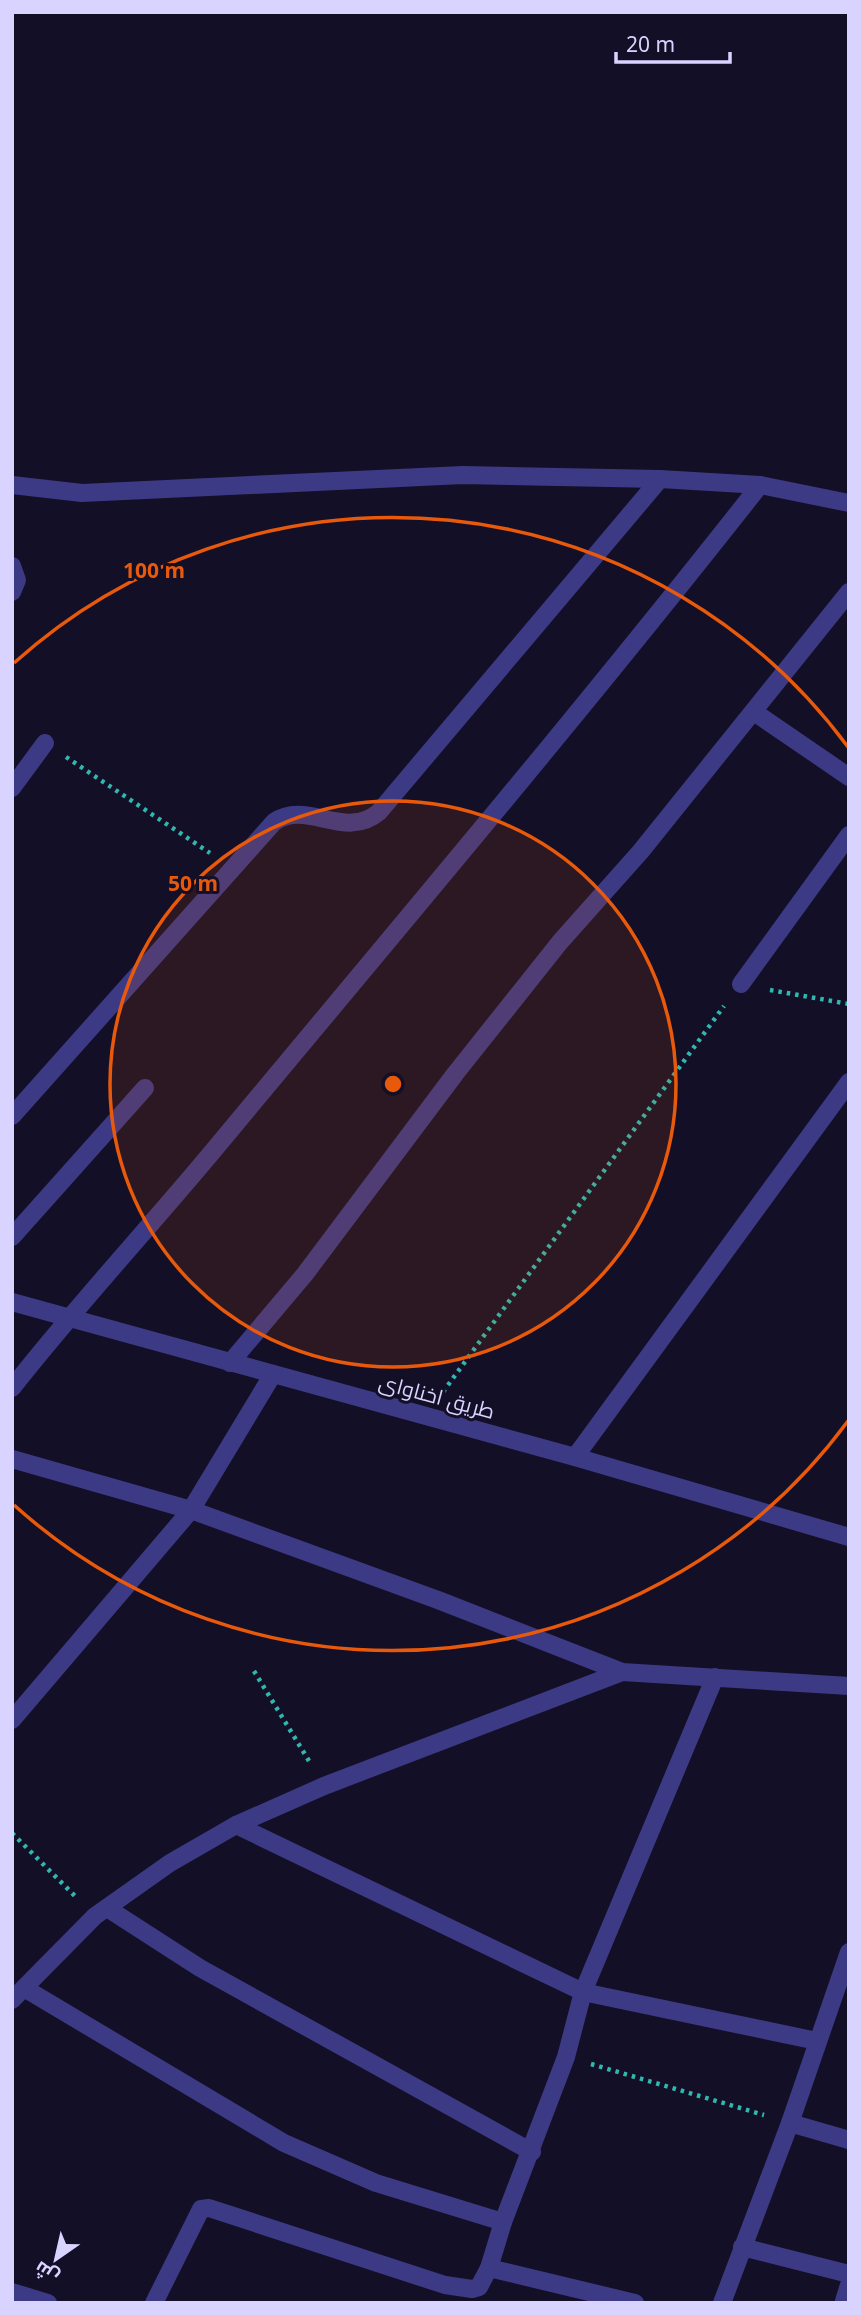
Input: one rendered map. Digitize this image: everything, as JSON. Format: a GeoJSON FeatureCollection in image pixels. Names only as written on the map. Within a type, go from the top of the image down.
{"type":"FeatureCollection","features":[{"type":"Feature","properties":{"kind":"street"},"geometry":{"type":"LineString","coordinates":[[12,485],[82,494],[463,475],[660,479],[760,485],[849,503]]}},
{"type":"Feature","properties":{"kind":"street"},"geometry":{"type":"LineString","coordinates":[[12,1116],[274,822],[286,815],[355,824],[370,819],[379,811],[660,479]]}},
{"type":"Feature","properties":{"kind":"street"},"geometry":{"type":"LineString","coordinates":[[12,1388],[68,1317],[216,1148],[654,620],[760,485]]}},
{"type":"Feature","properties":{"kind":"street"},"geometry":{"type":"LineString","coordinates":[[12,566],[17,580],[12,592]]}},
{"type":"Feature","properties":{"kind":"street"},"geometry":{"type":"LineString","coordinates":[[230,1363],[305,1274],[455,1074],[552,952],[754,712],[849,592]]}},
{"type":"Feature","properties":{"kind":"street"},"geometry":{"type":"LineString","coordinates":[[754,712],[849,777]]}},
{"type":"Feature","properties":{"kind":"street"},"geometry":{"type":"LineString","coordinates":[[12,788],[45,743]]}},
{"type":"Feature","properties":{"kind":"street"},"geometry":{"type":"LineString","coordinates":[[741,984],[849,835]]}},
{"type":"Feature","properties":{"kind":"street"},"geometry":{"type":"LineString","coordinates":[[575,1457],[849,1082]]}},
{"type":"Feature","properties":{"kind":"street"},"geometry":{"type":"LineString","coordinates":[[12,1237],[145,1088]]}},
{"type":"Feature","properties":{"kind":"street","name":"طريق اخناواى"},"geometry":{"type":"LineString","coordinates":[[12,1302],[575,1457],[849,1537]]}},
{"type":"Feature","properties":{"kind":"street"},"geometry":{"type":"LineString","coordinates":[[12,1720],[191,1510],[273,1374]]}},
{"type":"Feature","properties":{"kind":"street"},"geometry":{"type":"LineString","coordinates":[[12,1459],[191,1510],[438,1600],[622,1672],[849,1686]]}},
{"type":"Feature","properties":{"kind":"street"},"geometry":{"type":"LineString","coordinates":[[503,2222],[376,2183],[284,2143],[18,1994],[101,1912],[170,1863],[236,1825],[324,1786],[622,1672]]}},
{"type":"Feature","properties":{"kind":"street"},"geometry":{"type":"LineString","coordinates":[[154,2303],[195,2217],[201,2209],[209,2208],[444,2285],[472,2289],[479,2287],[489,2268],[503,2222],[566,2057],[583,1992],[715,1677]]}},
{"type":"Feature","properties":{"kind":"street"},"geometry":{"type":"LineString","coordinates":[[236,1825],[583,1992],[817,2041]]}},
{"type":"Feature","properties":{"kind":"street"},"geometry":{"type":"LineString","coordinates":[[101,1912],[532,2151]]}},
{"type":"Feature","properties":{"kind":"street"},"geometry":{"type":"LineString","coordinates":[[722,2303],[790,2123],[817,2041],[842,1996],[849,1952]]}},
{"type":"Feature","properties":{"kind":"street"},"geometry":{"type":"LineString","coordinates":[[790,2123],[849,2140]]}},
{"type":"Feature","properties":{"kind":"street"},"geometry":{"type":"LineString","coordinates":[[742,2247],[849,2274]]}},
{"type":"Feature","properties":{"kind":"street"},"geometry":{"type":"LineString","coordinates":[[489,2268],[635,2303]]}},
{"type":"Feature","properties":{"kind":"street"},"geometry":{"type":"LineString","coordinates":[[847,2303],[844,2301],[849,2286]]}},
{"type":"Feature","properties":{"kind":"street"},"geometry":{"type":"LineString","coordinates":[[12,2292],[48,2303]]}},
{"type":"Feature","properties":{"kind":"path"},"geometry":{"type":"LineString","coordinates":[[45,743],[234,869]]}},
{"type":"Feature","properties":{"kind":"path"},"geometry":{"type":"LineString","coordinates":[[425,1416],[741,984],[849,1004]]}},
{"type":"Feature","properties":{"kind":"path"},"geometry":{"type":"LineString","coordinates":[[254,1671],[324,1786]]}},
{"type":"Feature","properties":{"kind":"path"},"geometry":{"type":"LineString","coordinates":[[12,1833],[101,1912]]}},
{"type":"Feature","properties":{"kind":"path"},"geometry":{"type":"LineString","coordinates":[[566,2057],[790,2123]]}}]}
